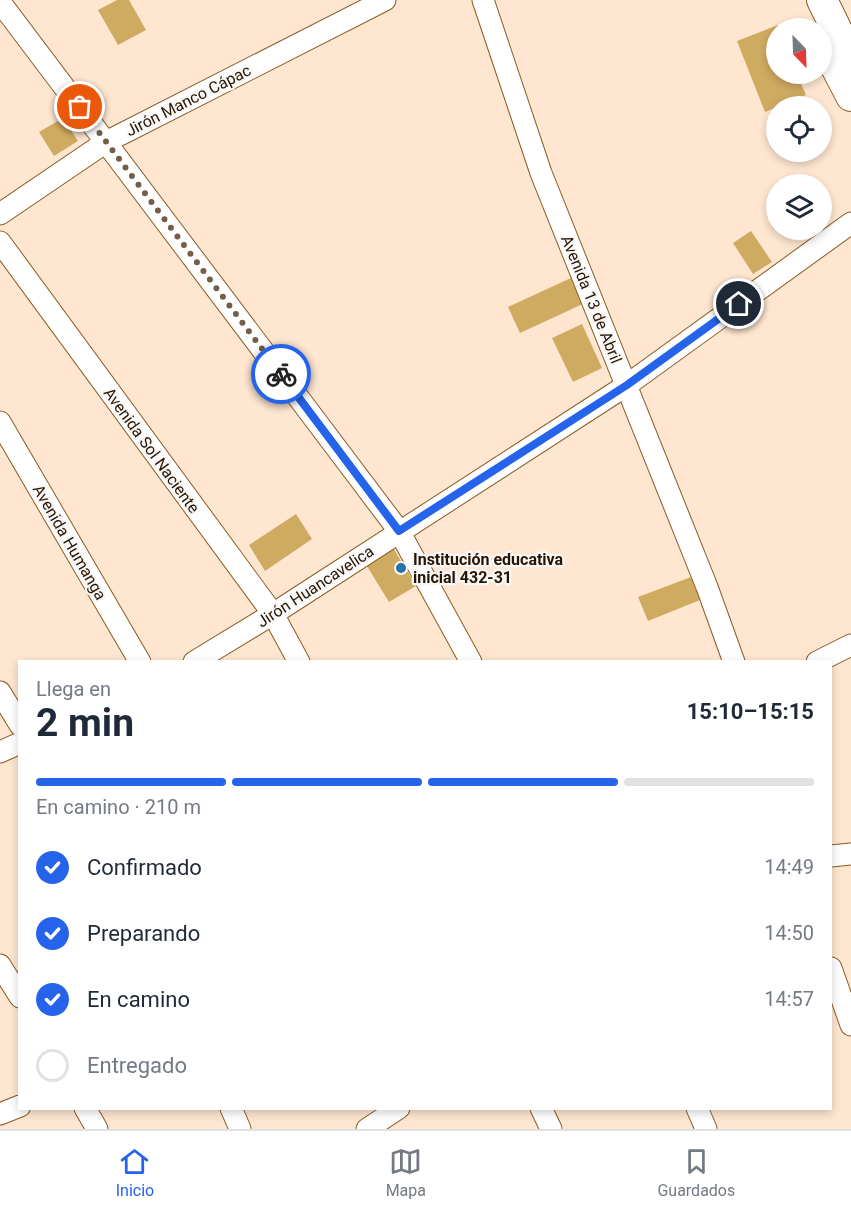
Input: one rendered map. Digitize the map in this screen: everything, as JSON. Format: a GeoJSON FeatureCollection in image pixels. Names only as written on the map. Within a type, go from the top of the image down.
{"type":"FeatureCollection","features":[{"type":"Feature","properties":{"kind":"street","name":"Jirón Manco Cápac"},"geometry":{"type":"LineString","coordinates":[[0,214],[106,142],[385,0]]}},
{"type":"Feature","properties":{"kind":"street","name":"Avenida 13 de Abril"},"geometry":{"type":"LineString","coordinates":[[483,0],[541,173],[627,385],[733,660]]}},
{"type":"Feature","properties":{"kind":"street"},"geometry":{"type":"LineString","coordinates":[[802,0],[812,18]]}},
{"type":"Feature","properties":{"kind":"street"},"geometry":{"type":"LineString","coordinates":[[822,0],[851,60]]}},
{"type":"Feature","properties":{"kind":"street"},"geometry":{"type":"LineString","coordinates":[[0,2],[399,531],[470,660]]}},
{"type":"Feature","properties":{"kind":"street"},"geometry":{"type":"LineString","coordinates":[[832,59],[851,96]]}},
{"type":"Feature","properties":{"kind":"street","name":"Jirón Huancavelica"},"geometry":{"type":"LineString","coordinates":[[197,660],[273,614],[627,385],[851,223]]}},
{"type":"Feature","properties":{"kind":"street","name":"Avenida Sol Naciente"},"geometry":{"type":"LineString","coordinates":[[0,242],[273,614],[298,660]]}},
{"type":"Feature","properties":{"kind":"street","name":"Avenida Humanga"},"geometry":{"type":"LineString","coordinates":[[0,422],[139,660]]}},
{"type":"Feature","properties":{"kind":"street"},"geometry":{"type":"LineString","coordinates":[[821,660],[851,645]]}},
{"type":"Feature","properties":{"kind":"street"},"geometry":{"type":"LineString","coordinates":[[0,692],[18,722]]}},
{"type":"Feature","properties":{"kind":"street"},"geometry":{"type":"LineString","coordinates":[[0,752],[18,744]]}},
{"type":"Feature","properties":{"kind":"street"},"geometry":{"type":"LineString","coordinates":[[832,856],[851,854]]}},
{"type":"Feature","properties":{"kind":"street"},"geometry":{"type":"LineString","coordinates":[[0,964],[18,994]]}},
{"type":"Feature","properties":{"kind":"street"},"geometry":{"type":"LineString","coordinates":[[832,972],[851,1025]]}},
{"type":"Feature","properties":{"kind":"street"},"geometry":{"type":"LineString","coordinates":[[0,1114],[18,1107]]}},
{"type":"Feature","properties":{"kind":"street"},"geometry":{"type":"LineString","coordinates":[[86,1110],[97,1129]]}},
{"type":"Feature","properties":{"kind":"street"},"geometry":{"type":"LineString","coordinates":[[232,1110],[240,1129]]}},
{"type":"Feature","properties":{"kind":"street"},"geometry":{"type":"LineString","coordinates":[[542,1110],[551,1129]]}},
{"type":"Feature","properties":{"kind":"street"},"geometry":{"type":"LineString","coordinates":[[698,1110],[706,1129]]}},
{"type":"Feature","properties":{"kind":"street"},"geometry":{"type":"LineString","coordinates":[[368,1129],[391,1116]]}},
{"type":"Feature","properties":{"kind":"building"},"geometry":{"type":"Polygon","coordinates":[[[117,0],[129,0],[146,30],[118,45],[98,10],[117,0]]]}},
{"type":"Feature","properties":{"kind":"building"},"geometry":{"type":"Polygon","coordinates":[[[766,30],[766,84],[801,84],[806,95],[766,96],[765,112],[737,41],[766,30]]]}},
{"type":"Feature","properties":{"kind":"building"},"geometry":{"type":"Polygon","coordinates":[[[63,118],[78,141],[54,156],[39,132],[63,118]]]}},
{"type":"Feature","properties":{"kind":"building"},"geometry":{"type":"Polygon","coordinates":[[[751,231],[772,262],[753,274],[733,243],[751,231]]]}},
{"type":"Feature","properties":{"kind":"building"},"geometry":{"type":"Polygon","coordinates":[[[573,277],[585,303],[520,333],[508,307],[573,277]]]}},
{"type":"Feature","properties":{"kind":"building"},"geometry":{"type":"Polygon","coordinates":[[[582,324],[602,368],[573,382],[552,338],[582,324]]]}},
{"type":"Feature","properties":{"kind":"building"},"geometry":{"type":"Polygon","coordinates":[[[296,514],[312,539],[265,571],[249,545],[296,514]]]}},
{"type":"Feature","properties":{"kind":"building"},"geometry":{"type":"Polygon","coordinates":[[[392,546],[416,586],[389,602],[365,563],[392,546]]]}},
{"type":"Feature","properties":{"kind":"building"},"geometry":{"type":"Polygon","coordinates":[[[691,577],[700,600],[648,621],[638,597],[691,577]]]}},
{"type":"Feature","properties":{"kind":"way so far"},"geometry":{"type":"LineString","coordinates":[[80,107],[281,374]]}},
{"type":"Feature","properties":{"kind":"place","name":"Institución educativa inicial 432-31"},"geometry":{"type":"Point","coordinates":[401,568]}},
{"type":"Feature","properties":{"kind":"route"},"geometry":{"type":"LineString","coordinates":[[281,374],[399,531],[627,385],[739,304]]}}]}
